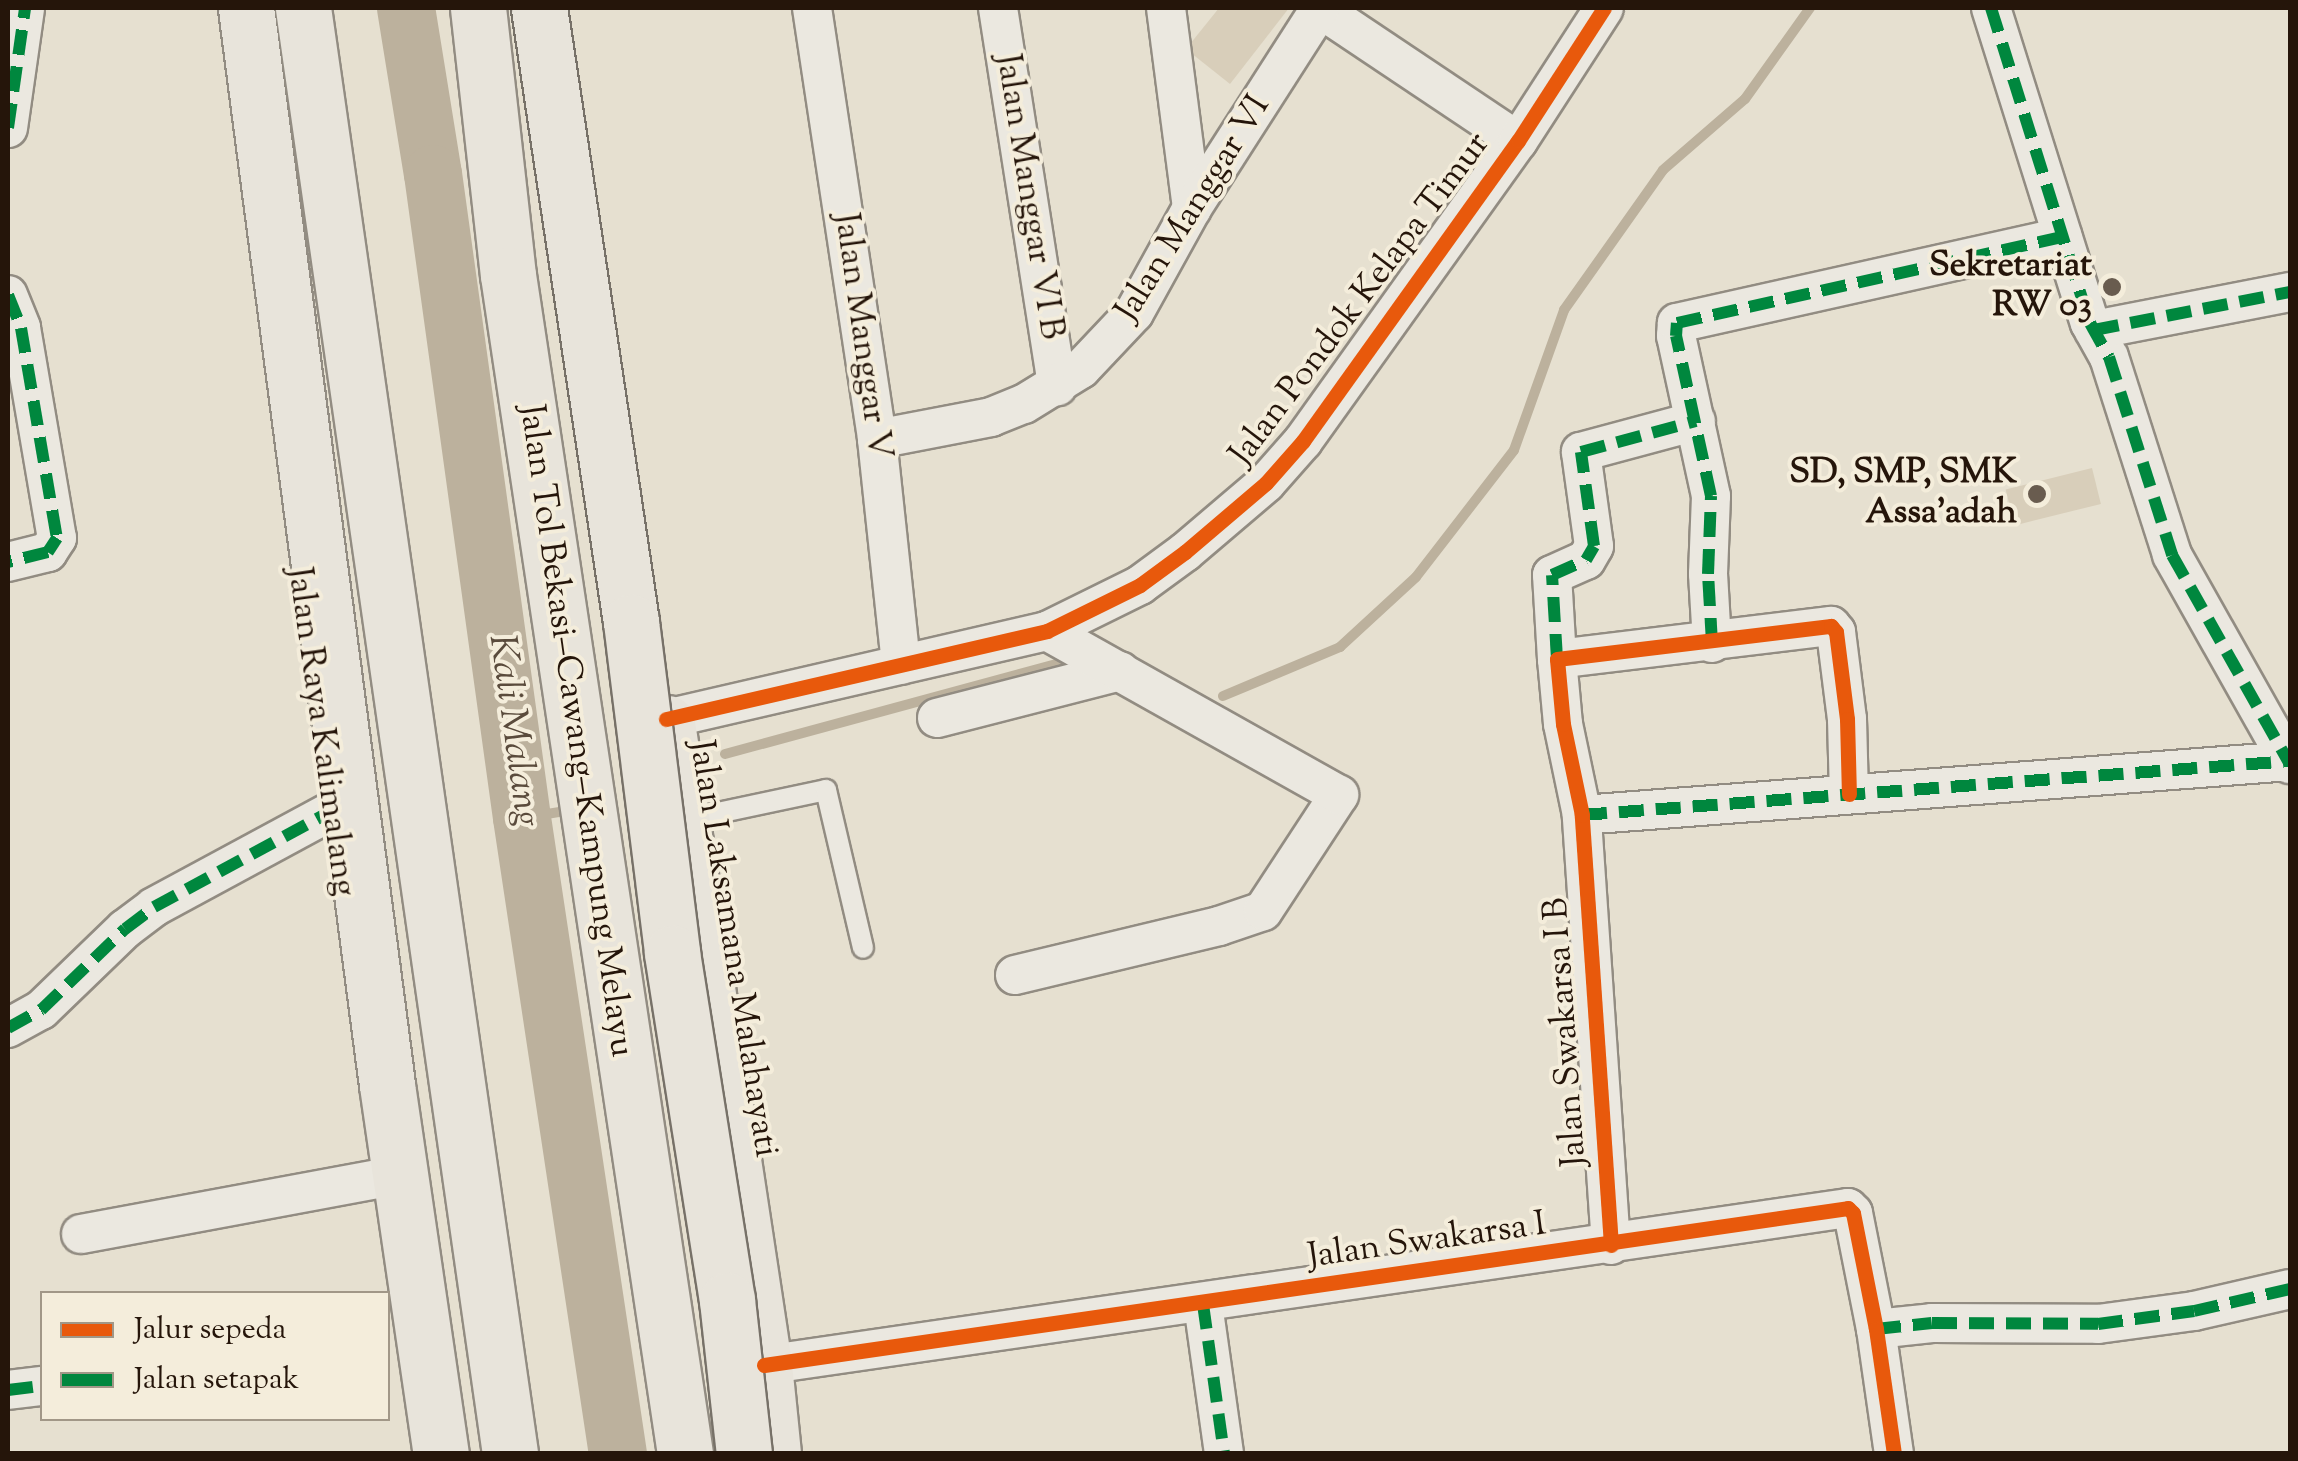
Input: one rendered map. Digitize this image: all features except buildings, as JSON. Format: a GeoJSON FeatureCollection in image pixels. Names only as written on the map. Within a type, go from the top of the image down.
{"type":"FeatureCollection","features":[{"type":"Feature","properties":{"kind":"main road","name":"Jalan Raya Kalimalang"},"geometry":{"type":"LineString","coordinates":[[235,8],[269,369],[330,812],[427,1454]]}},
{"type":"Feature","properties":{"kind":"main road"},"geometry":{"type":"LineString","coordinates":[[246,8],[382,1046],[440,1454]]}},
{"type":"Feature","properties":{"kind":"main road"},"geometry":{"type":"LineString","coordinates":[[303,8],[510,1454]]}},
{"type":"Feature","properties":{"kind":"main road","name":"Jalan Tol Bekasi–Cawang–Kampung Melayu"},"geometry":{"type":"LineString","coordinates":[[478,8],[511,295],[740,1448]]}},
{"type":"Feature","properties":{"kind":"main road"},"geometry":{"type":"LineString","coordinates":[[539,8],[625,582],[672,953],[727,1300],[740,1448]]}},
{"type":"Feature","properties":{"kind":"main road","name":"Jalan Laksamana Malahayati"},"geometry":{"type":"LineString","coordinates":[[564,8],[764,1365],[740,1448]]}},
{"type":"Feature","properties":{"kind":"street"},"geometry":{"type":"LineString","coordinates":[[8,128],[25,8]]}},
{"type":"Feature","properties":{"kind":"street","name":"Jalan Manggar V"},"geometry":{"type":"LineString","coordinates":[[812,8],[877,439],[901,665]]}},
{"type":"Feature","properties":{"kind":"street","name":"Jalan Manggar VI B"},"geometry":{"type":"LineString","coordinates":[[998,8],[1057,386]]}},
{"type":"Feature","properties":{"kind":"street"},"geometry":{"type":"LineString","coordinates":[[1166,8],[1192,208]]}},
{"type":"Feature","properties":{"kind":"street","name":"Jalan Pondok Kelapa Timur"},"geometry":{"type":"LineString","coordinates":[[666,719],[1047,630],[1140,585],[1266,483],[1303,441],[1518,142],[1604,8]]}},
{"type":"Feature","properties":{"kind":"street"},"geometry":{"type":"LineString","coordinates":[[1582,815],[2290,762],[2179,572],[2110,357],[2094,330],[1991,8]]}},
{"type":"Feature","properties":{"kind":"street"},"geometry":{"type":"LineString","coordinates":[[1319,9],[1518,142]]}},
{"type":"Feature","properties":{"kind":"street","name":"Jalan Manggar VI"},"geometry":{"type":"LineString","coordinates":[[877,439],[992,417],[1057,386],[1081,369],[1134,313],[1192,208],[1319,9]]}},
{"type":"Feature","properties":{"kind":"street"},"geometry":{"type":"LineString","coordinates":[[1712,643],[1708,574],[1711,496],[1676,336],[1681,321],[2064,238]]}},
{"type":"Feature","properties":{"kind":"street"},"geometry":{"type":"LineString","coordinates":[[2094,330],[2290,292]]}},
{"type":"Feature","properties":{"kind":"street"},"geometry":{"type":"LineString","coordinates":[[8,295],[20,328],[56,538],[48,552],[8,562]]}},
{"type":"Feature","properties":{"kind":"street","name":"Jalan Swakarsa I B"},"geometry":{"type":"LineString","coordinates":[[1611,1246],[1582,815],[1563,724],[1552,575],[1586,560],[1594,546],[1581,452],[1696,422]]}},
{"type":"Feature","properties":{"kind":"street"},"geometry":{"type":"LineString","coordinates":[[1557,659],[1834,628],[1848,719],[1849,794]]}},
{"type":"Feature","properties":{"kind":"street"},"geometry":{"type":"LineString","coordinates":[[1015,975],[1218,926],[1263,911],[1339,795],[1047,630]]}},
{"type":"Feature","properties":{"kind":"street"},"geometry":{"type":"LineString","coordinates":[[937,718],[1120,671]]}},
{"type":"Feature","properties":{"kind":"street"},"geometry":{"type":"LineString","coordinates":[[8,1028],[41,1010],[124,929],[154,907],[330,812]]}},
{"type":"Feature","properties":{"kind":"street"},"geometry":{"type":"LineString","coordinates":[[81,1234],[388,1176]]}},
{"type":"Feature","properties":{"kind":"street","name":"Jalan Swakarsa I"},"geometry":{"type":"LineString","coordinates":[[764,1365],[1611,1246],[1848,1208],[1853,1213],[1876,1329],[1894,1454]]}},
{"type":"Feature","properties":{"kind":"street"},"geometry":{"type":"LineString","coordinates":[[1876,1329],[1932,1323],[2098,1324],[2194,1311],[2290,1289]]}},
{"type":"Feature","properties":{"kind":"street"},"geometry":{"type":"LineString","coordinates":[[1203,1304],[1224,1454]]}},
{"type":"Feature","properties":{"kind":"street"},"geometry":{"type":"LineString","coordinates":[[8,1390],[40,1386]]}},
{"type":"Feature","properties":{"kind":"lane"},"geometry":{"type":"LineString","coordinates":[[684,820],[826,790],[864,948]]}},
{"type":"Feature","properties":{"kind":"shaded area"},"geometry":{"type":"Polygon","coordinates":[[[1219,8],[1289,8],[1230,84],[1186,49],[1219,8]]]}},
{"type":"Feature","properties":{"kind":"shaded area"},"geometry":{"type":"Polygon","coordinates":[[[2092,468],[2101,504],[2015,525],[2006,490],[2092,468]]]}},
{"type":"Feature","properties":{"kind":"waterway","name":"Kali Malang"},"geometry":{"type":"LineString","coordinates":[[406,8],[618,1454]]}},
{"type":"Feature","properties":{"kind":"waterway"},"geometry":{"type":"LineString","coordinates":[[1223,696],[1340,647],[1416,577],[1514,450],[1564,310],[1663,170],[1745,99],[1810,8]]}},
{"type":"Feature","properties":{"kind":"waterway"},"geometry":{"type":"LineString","coordinates":[[725,754],[1060,663]]}},
{"type":"Feature","properties":{"kind":"waterway"},"geometry":{"type":"LineString","coordinates":[[522,818],[572,810]]}},
{"type":"Feature","properties":{"kind":"marked path"},"geometry":{"type":"LineString","coordinates":[[8,128],[25,8]]}},
{"type":"Feature","properties":{"kind":"marked path"},"geometry":{"type":"LineString","coordinates":[[1991,8],[2090,323],[2109,357],[2172,555],[2290,764]]}},
{"type":"Feature","properties":{"kind":"marked path"},"geometry":{"type":"LineString","coordinates":[[1712,643],[1708,574],[1711,496],[1676,336],[1677,323],[2063,237]]}},
{"type":"Feature","properties":{"kind":"marked path"},"geometry":{"type":"LineString","coordinates":[[2094,330],[2290,292]]}},
{"type":"Feature","properties":{"kind":"marked path"},"geometry":{"type":"LineString","coordinates":[[8,295],[21,328],[57,538],[48,552],[8,562]]}},
{"type":"Feature","properties":{"kind":"marked path"},"geometry":{"type":"LineString","coordinates":[[1557,659],[1552,575],[1586,560],[1594,546],[1581,452],[1696,421]]}},
{"type":"Feature","properties":{"kind":"marked path"},"geometry":{"type":"LineString","coordinates":[[1582,815],[2290,761]]}},
{"type":"Feature","properties":{"kind":"marked path"},"geometry":{"type":"LineString","coordinates":[[8,1028],[41,1010],[125,929],[154,907],[330,812]]}},
{"type":"Feature","properties":{"kind":"marked path"},"geometry":{"type":"LineString","coordinates":[[1876,1329],[1932,1323],[2098,1324],[2194,1311],[2290,1289]]}},
{"type":"Feature","properties":{"kind":"marked path"},"geometry":{"type":"LineString","coordinates":[[1203,1304],[1224,1454]]}},
{"type":"Feature","properties":{"kind":"marked path"},"geometry":{"type":"LineString","coordinates":[[8,1390],[40,1386]]}},
{"type":"Feature","properties":{"kind":"cycle path"},"geometry":{"type":"LineString","coordinates":[[666,719],[1047,631],[1140,585],[1185,552],[1266,483],[1303,441],[1518,141],[1604,8]]}},
{"type":"Feature","properties":{"kind":"cycle path"},"geometry":{"type":"LineString","coordinates":[[1611,1245],[1582,815],[1563,724],[1557,659],[1831,626],[1836,632],[1847,719],[1849,794]]}},
{"type":"Feature","properties":{"kind":"cycle path"},"geometry":{"type":"LineString","coordinates":[[764,1365],[1848,1208],[1853,1213],[1876,1329],[1894,1454]]}},
{"type":"Feature","properties":{"kind":"place","name":"Sekretariat RW 03"},"geometry":{"type":"Point","coordinates":[2112,287]}},
{"type":"Feature","properties":{"kind":"place","name":"SD, SMP, SMK Assa'adah"},"geometry":{"type":"Point","coordinates":[2037,494]}}]}
